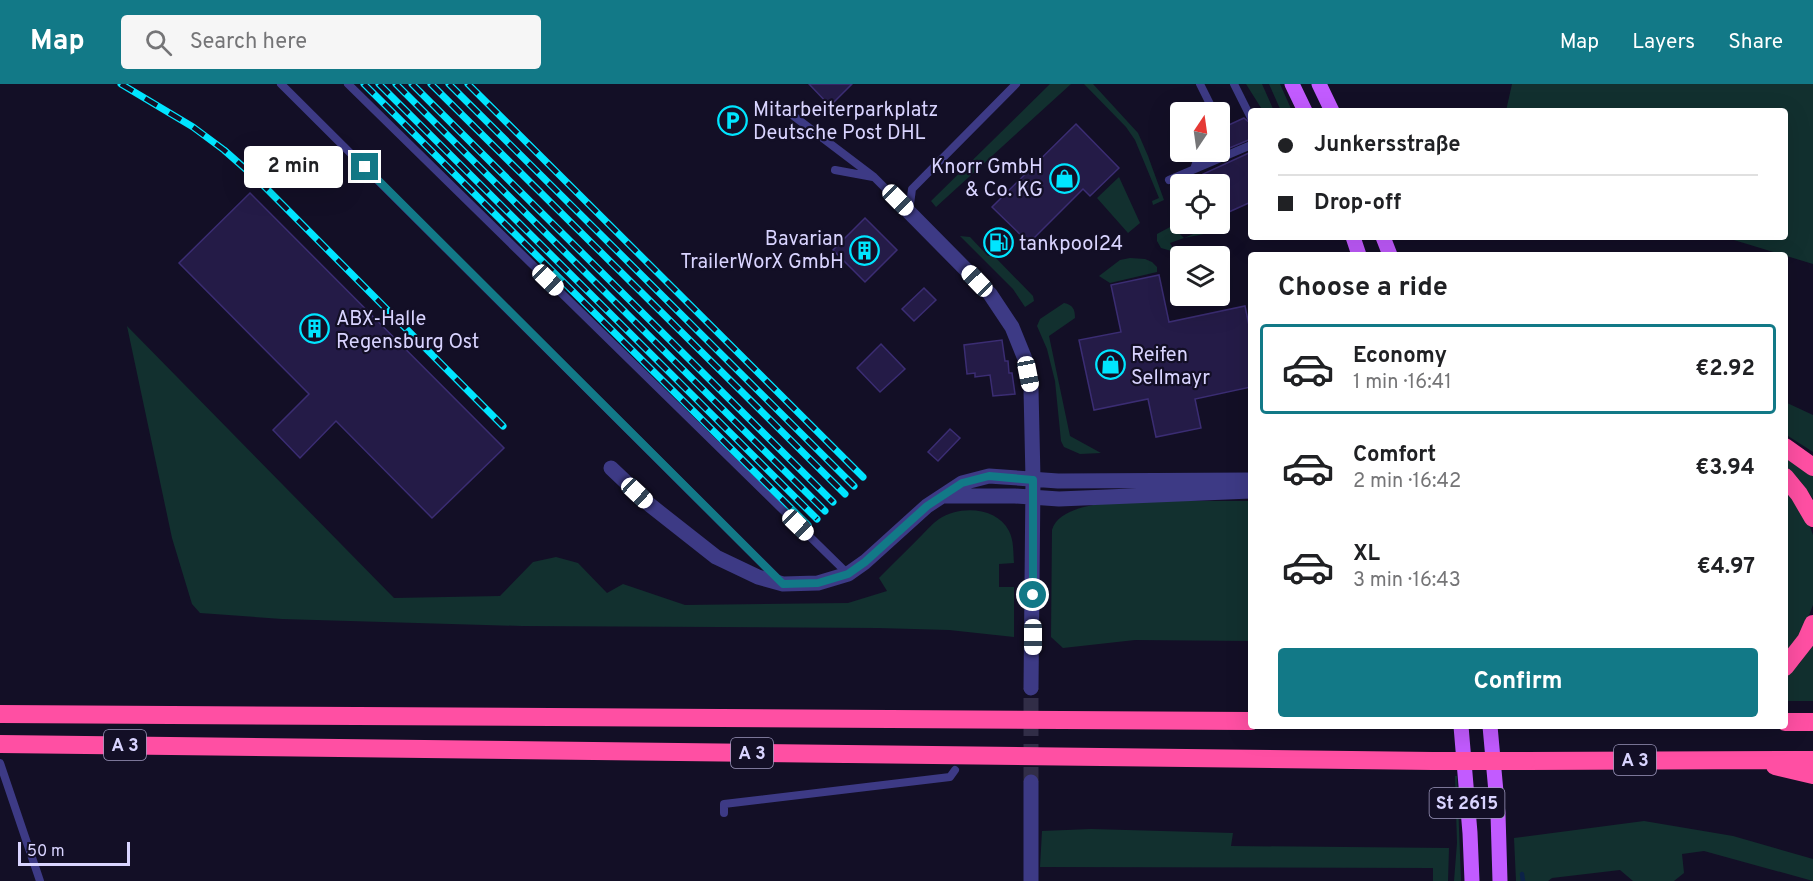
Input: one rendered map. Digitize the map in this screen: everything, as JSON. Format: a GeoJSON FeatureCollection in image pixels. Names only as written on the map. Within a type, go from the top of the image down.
{"type":"FeatureCollection","features":[{"type":"Feature","properties":{"kind":"highway"},"geometry":{"type":"LineString","coordinates":[[1788,449],[1813,467]]}},
{"type":"Feature","properties":{"kind":"highway"},"geometry":{"type":"LineString","coordinates":[[1788,481],[1813,518]]}},
{"type":"Feature","properties":{"kind":"highway"},"geometry":{"type":"LineString","coordinates":[[1788,663],[1806,639],[1813,624]]}},
{"type":"Feature","properties":{"kind":"highway","name":"A 3"},"geometry":{"type":"LineString","coordinates":[[0,714],[1248,721]]}},
{"type":"Feature","properties":{"kind":"highway"},"geometry":{"type":"LineString","coordinates":[[1788,722],[1813,722]]}},
{"type":"Feature","properties":{"kind":"highway","name":"A 3"},"geometry":{"type":"LineString","coordinates":[[0,744],[1433,761],[1813,760]]}},
{"type":"Feature","properties":{"kind":"highway"},"geometry":{"type":"LineString","coordinates":[[1744,759],[1813,776]]}},
{"type":"Feature","properties":{"kind":"main road"},"geometry":{"type":"LineString","coordinates":[[1292,84],[1304,108]]}},
{"type":"Feature","properties":{"kind":"main road"},"geometry":{"type":"LineString","coordinates":[[1319,84],[1331,108]]}},
{"type":"Feature","properties":{"kind":"main road","name":"St 2615"},"geometry":{"type":"LineString","coordinates":[[1461,729],[1472,881]]}},
{"type":"Feature","properties":{"kind":"main road","name":"St 2615"},"geometry":{"type":"LineString","coordinates":[[1490,729],[1498,814],[1500,881]]}},
{"type":"Feature","properties":{"kind":"street"},"geometry":{"type":"LineString","coordinates":[[909,212],[990,294],[1012,327],[1025,359],[1031,389],[1033,488],[1031,688]]}},
{"type":"Feature","properties":{"kind":"street"},"geometry":{"type":"LineString","coordinates":[[611,468],[650,505],[716,557],[758,577],[783,584],[818,583],[848,574],[865,562],[927,506],[962,483],[989,476],[1033,488],[1059,499],[1248,491]]}},
{"type":"Feature","properties":{"kind":"street"},"geometry":{"type":"LineString","coordinates":[[1033,488],[1248,480]]}},
{"type":"Feature","properties":{"kind":"street"},"geometry":{"type":"LineString","coordinates":[[1031,782],[1031,881]]}},
{"type":"Feature","properties":{"kind":"lane"},"geometry":{"type":"LineString","coordinates":[[281,84],[783,584]]}},
{"type":"Feature","properties":{"kind":"lane"},"geometry":{"type":"LineString","coordinates":[[348,84],[848,574]]}},
{"type":"Feature","properties":{"kind":"lane"},"geometry":{"type":"LineString","coordinates":[[909,212],[912,189],[1016,84]]}},
{"type":"Feature","properties":{"kind":"lane"},"geometry":{"type":"LineString","coordinates":[[1200,84],[1209,102]]}},
{"type":"Feature","properties":{"kind":"lane"},"geometry":{"type":"LineString","coordinates":[[1234,84],[1248,112]]}},
{"type":"Feature","properties":{"kind":"lane"},"geometry":{"type":"LineString","coordinates":[[783,108],[874,177],[909,212]]}},
{"type":"Feature","properties":{"kind":"lane"},"geometry":{"type":"LineString","coordinates":[[1169,180],[1248,146]]}},
{"type":"Feature","properties":{"kind":"lane"},"geometry":{"type":"LineString","coordinates":[[1194,169],[1196,162]]}},
{"type":"Feature","properties":{"kind":"lane"},"geometry":{"type":"LineString","coordinates":[[835,170],[874,177]]}},
{"type":"Feature","properties":{"kind":"lane"},"geometry":{"type":"LineString","coordinates":[[0,763],[40,881]]}},
{"type":"Feature","properties":{"kind":"lane"},"geometry":{"type":"LineString","coordinates":[[724,813],[724,804],[950,777],[955,770]]}},
{"type":"Feature","properties":{"kind":"green space"},"geometry":{"type":"Polygon","coordinates":[[[1050,84],[1071,84],[936,207],[931,201],[1050,84]]]}},
{"type":"Feature","properties":{"kind":"green space"},"geometry":{"type":"Polygon","coordinates":[[[1084,84],[1093,84],[1138,133],[1164,200],[1153,205],[1152,201],[1159,198],[1135,140],[1126,127],[1084,84]]]}},
{"type":"Feature","properties":{"kind":"green space"},"geometry":{"type":"Polygon","coordinates":[[[1246,84],[1262,84],[1273,108],[1261,108],[1246,84]]]}},
{"type":"Feature","properties":{"kind":"green space"},"geometry":{"type":"Polygon","coordinates":[[[1269,84],[1280,84],[1291,108],[1280,108],[1269,84]]]}},
{"type":"Feature","properties":{"kind":"green space"},"geometry":{"type":"Polygon","coordinates":[[[1512,84],[1813,84],[1813,264],[1788,256],[1788,252],[1773,252],[1734,240],[1788,240],[1788,108],[1507,108],[1512,84]]]}},
{"type":"Feature","properties":{"kind":"green space"},"geometry":{"type":"Polygon","coordinates":[[[1119,177],[1140,223],[1128,233],[1097,198],[1119,177]]]}},
{"type":"Feature","properties":{"kind":"green space"},"geometry":{"type":"Polygon","coordinates":[[[1170,227],[1170,234],[1180,234],[1184,238],[1170,243],[1170,251],[1161,248],[1157,241],[1157,234],[1170,227]]]}},
{"type":"Feature","properties":{"kind":"green space"},"geometry":{"type":"Polygon","coordinates":[[[960,236],[970,237],[988,256],[993,255],[1033,296],[1034,301],[1025,307],[1013,289],[960,236]]]}},
{"type":"Feature","properties":{"kind":"green space"},"geometry":{"type":"Polygon","coordinates":[[[1130,258],[1152,262],[1157,267],[1157,272],[1110,283],[1099,276],[1120,260],[1130,258]]]}},
{"type":"Feature","properties":{"kind":"green space"},"geometry":{"type":"Polygon","coordinates":[[[1064,303],[1073,308],[1075,318],[1049,336],[1070,436],[1101,453],[1080,454],[1064,447],[1061,441],[1055,381],[1047,349],[1037,326],[1040,319],[1064,303]]]}},
{"type":"Feature","properties":{"kind":"green space"},"geometry":{"type":"Polygon","coordinates":[[[127,326],[394,598],[500,596],[533,562],[556,557],[578,563],[607,593],[623,584],[685,605],[848,603],[887,591],[879,578],[939,519],[967,510],[996,517],[1009,531],[1012,539],[1014,563],[999,564],[999,587],[1014,587],[1014,637],[949,630],[522,626],[282,619],[200,613],[192,604],[172,538],[127,326]]]}},
{"type":"Feature","properties":{"kind":"green space"},"geometry":{"type":"Polygon","coordinates":[[[1788,403],[1813,415],[1813,452],[1788,436],[1788,403]]]}},
{"type":"Feature","properties":{"kind":"green space"},"geometry":{"type":"Polygon","coordinates":[[[1788,456],[1813,475],[1813,499],[1788,468],[1788,456]]]}},
{"type":"Feature","properties":{"kind":"green space"},"geometry":{"type":"Polygon","coordinates":[[[1788,491],[1808,521],[1813,535],[1813,605],[1804,628],[1788,652],[1788,491]]]}},
{"type":"Feature","properties":{"kind":"green space"},"geometry":{"type":"Polygon","coordinates":[[[1130,501],[1248,501],[1248,641],[1135,640],[1063,648],[1051,637],[1052,530],[1059,519],[1072,511],[1090,506],[1130,501]]]}},
{"type":"Feature","properties":{"kind":"green space"},"geometry":{"type":"Polygon","coordinates":[[[1813,643],[1813,701],[1788,701],[1788,675],[1800,663],[1813,643]]]}},
{"type":"Feature","properties":{"kind":"green space"},"geometry":{"type":"Polygon","coordinates":[[[1455,776],[1457,776],[1461,881],[1454,881],[1457,843],[1455,776]]]}},
{"type":"Feature","properties":{"kind":"green space"},"geometry":{"type":"Polygon","coordinates":[[[1644,821],[1733,836],[1813,859],[1813,881],[1704,851],[1682,854],[1684,873],[1674,881],[1633,881],[1620,870],[1552,878],[1548,881],[1516,881],[1514,838],[1644,821]]]}},
{"type":"Feature","properties":{"kind":"green space"},"geometry":{"type":"Polygon","coordinates":[[[1091,829],[1233,833],[1231,846],[1449,848],[1448,881],[1433,881],[1433,868],[1040,867],[1042,831],[1091,829]]]}},
{"type":"Feature","properties":{"kind":"building"},"geometry":{"type":"Polygon","coordinates":[[[809,84],[852,84],[830,106],[809,84]]]}},
{"type":"Feature","properties":{"kind":"building"},"geometry":{"type":"Polygon","coordinates":[[[1244,118],[1248,121],[1248,140],[1230,148],[1230,124],[1244,118]]]}},
{"type":"Feature","properties":{"kind":"building","name":"Knorr GmbH & Co. KG"},"geometry":{"type":"Polygon","coordinates":[[[1076,124],[1119,168],[1090,196],[1083,189],[1029,243],[992,207],[1076,124]]]}},
{"type":"Feature","properties":{"kind":"building"},"geometry":{"type":"Polygon","coordinates":[[[1248,153],[1248,203],[1230,211],[1230,174],[1203,174],[1248,153]]]}},
{"type":"Feature","properties":{"kind":"building","name":"ABX-Halle Regensburg Ost"},"geometry":{"type":"Polygon","coordinates":[[[250,193],[504,448],[432,518],[336,421],[300,458],[273,430],[309,394],[179,263],[250,193]]]}},
{"type":"Feature","properties":{"kind":"building","name":"Bavarian TrailerWorX GmbH"},"geometry":{"type":"Polygon","coordinates":[[[865,218],[897,250],[865,282],[833,250],[865,218]]]}},
{"type":"Feature","properties":{"kind":"building"},"geometry":{"type":"Polygon","coordinates":[[[1159,275],[1169,322],[1245,306],[1248,320],[1248,388],[1195,399],[1201,428],[1156,437],[1148,399],[1094,410],[1079,340],[1121,332],[1111,285],[1159,275]]]}},
{"type":"Feature","properties":{"kind":"building"},"geometry":{"type":"Polygon","coordinates":[[[924,288],[936,300],[914,321],[902,309],[924,288]]]}},
{"type":"Feature","properties":{"kind":"building"},"geometry":{"type":"Polygon","coordinates":[[[1002,340],[1005,361],[1008,361],[1009,373],[1012,373],[1015,394],[993,396],[990,375],[975,377],[975,373],[967,374],[964,345],[1002,340]]]}},
{"type":"Feature","properties":{"kind":"building"},"geometry":{"type":"Polygon","coordinates":[[[881,344],[905,369],[880,392],[857,368],[881,344]]]}},
{"type":"Feature","properties":{"kind":"building"},"geometry":{"type":"Polygon","coordinates":[[[950,429],[960,438],[938,461],[928,452],[950,429]]]}},
{"type":"Feature","properties":{"kind":"waterway"},"geometry":{"type":"LineString","coordinates":[[1522,874],[1523,881]]}},
{"type":"Feature","properties":{"kind":"tunnel"},"geometry":{"type":"LineString","coordinates":[[1031,688],[1031,782]]}},
{"type":"Feature","properties":{"kind":"railway"},"geometry":{"type":"LineString","coordinates":[[121,84],[193,127],[257,179],[503,426]]}},
{"type":"Feature","properties":{"kind":"railway"},"geometry":{"type":"LineString","coordinates":[[364,84],[808,525]]}},
{"type":"Feature","properties":{"kind":"railway"},"geometry":{"type":"LineString","coordinates":[[379,84],[817,519]]}},
{"type":"Feature","properties":{"kind":"railway"},"geometry":{"type":"LineString","coordinates":[[396,84],[825,511]]}},
{"type":"Feature","properties":{"kind":"railway"},"geometry":{"type":"LineString","coordinates":[[412,84],[833,502]]}},
{"type":"Feature","properties":{"kind":"railway"},"geometry":{"type":"LineString","coordinates":[[431,84],[845,494]]}},
{"type":"Feature","properties":{"kind":"railway"},"geometry":{"type":"LineString","coordinates":[[449,84],[854,486]]}},
{"type":"Feature","properties":{"kind":"railway"},"geometry":{"type":"LineString","coordinates":[[468,84],[863,477]]}},
{"type":"Feature","properties":{"kind":"place","name":"Mitarbeiterparkplatz Deutsche Post DHL"},"geometry":{"type":"Point","coordinates":[732,120]}},
{"type":"Feature","properties":{"kind":"place","name":"Knorr GmbH & Co. KG"},"geometry":{"type":"Point","coordinates":[1064,178]}},
{"type":"Feature","properties":{"kind":"place","name":"tankpool24"},"geometry":{"type":"Point","coordinates":[998,243]}},
{"type":"Feature","properties":{"kind":"place","name":"Bavarian TrailerWorX GmbH"},"geometry":{"type":"Point","coordinates":[865,250]}},
{"type":"Feature","properties":{"kind":"place","name":"ABX-Halle Regensburg Ost"},"geometry":{"type":"Point","coordinates":[315,329]}},
{"type":"Feature","properties":{"kind":"place","name":"Reifen Sellmayr"},"geometry":{"type":"Point","coordinates":[1110,365]}},
{"type":"Feature","properties":{"kind":"route"},"geometry":{"type":"LineString","coordinates":[[365,167],[783,584],[818,583],[848,574],[865,562],[927,506],[962,483],[989,476],[1033,480],[1033,595]]}}]}
